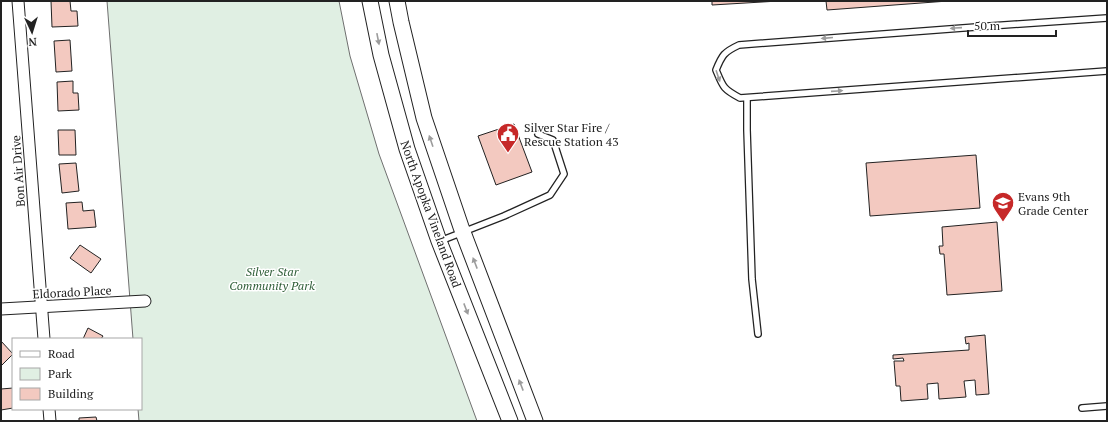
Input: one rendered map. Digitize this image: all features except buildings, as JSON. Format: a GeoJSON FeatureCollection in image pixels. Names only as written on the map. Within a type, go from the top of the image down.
{"type":"FeatureCollection","features":[{"type":"Feature","properties":{"kind":"main road","name":"North Apopka Vineland Road"},"geometry":{"type":"LineString","coordinates":[[370,1],[381,55],[406,149],[510,421]]}},
{"type":"Feature","properties":{"kind":"main road","name":"North Apopka Vineland Road"},"geometry":{"type":"LineString","coordinates":[[397,1],[424,118],[463,232],[535,421]]}},
{"type":"Feature","properties":{"kind":"street","name":"Bon Air Drive"},"geometry":{"type":"LineString","coordinates":[[18,1],[44,338]]}},
{"type":"Feature","properties":{"kind":"street","name":"Eldorado Place"},"geometry":{"type":"LineString","coordinates":[[1,309],[145,301]]}},
{"type":"Feature","properties":{"kind":"street"},"geometry":{"type":"LineString","coordinates":[[49,410],[50,421]]}},
{"type":"Feature","properties":{"kind":"lane"},"geometry":{"type":"LineString","coordinates":[[1107,18],[739,45],[727,50],[721,58],[716,70],[721,85],[729,92],[740,98],[1107,71]]}},
{"type":"Feature","properties":{"kind":"lane"},"geometry":{"type":"LineString","coordinates":[[747,98],[752,279],[758,334]]}},
{"type":"Feature","properties":{"kind":"lane"},"geometry":{"type":"LineString","coordinates":[[440,241],[504,216],[550,195],[564,174],[553,140],[538,134]]}},
{"type":"Feature","properties":{"kind":"lane"},"geometry":{"type":"LineString","coordinates":[[1082,408],[1107,406]]}},
{"type":"Feature","properties":{"kind":"green space","name":"Silver Star Community Park"},"geometry":{"type":"Polygon","coordinates":[[[107,1],[339,1],[350,56],[379,154],[477,421],[139,421],[138,410],[142,410],[142,338],[133,338],[107,1]]]}},
{"type":"Feature","properties":{"kind":"place","name":"Silver Star Fire / Rescue Station 43"},"geometry":{"type":"Point","coordinates":[508,154]}},
{"type":"Feature","properties":{"kind":"place","name":"Evans 9th Grade Center"},"geometry":{"type":"Point","coordinates":[1003,222]}}]}
